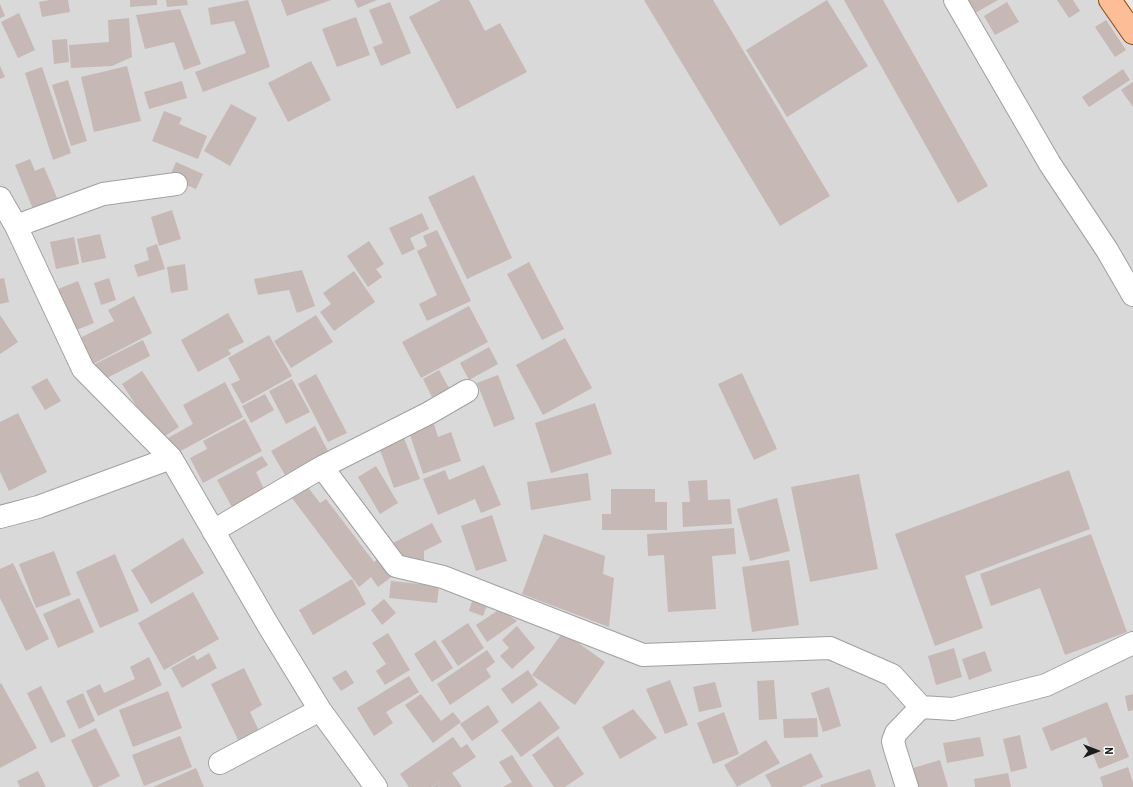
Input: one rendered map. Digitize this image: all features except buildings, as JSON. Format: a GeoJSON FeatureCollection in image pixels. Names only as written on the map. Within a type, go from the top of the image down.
{"type":"FeatureCollection","features":[{"type":"Feature","properties":{"kind":"main road"},"geometry":{"type":"LineString","coordinates":[[1110,0],[1133,32]]}},
{"type":"Feature","properties":{"kind":"street"},"geometry":{"type":"LineString","coordinates":[[955,0],[1050,164],[1107,250],[1133,295]]}},
{"type":"Feature","properties":{"kind":"street"},"geometry":{"type":"LineString","coordinates":[[16,226],[103,194],[176,184]]}},
{"type":"Feature","properties":{"kind":"street"},"geometry":{"type":"LineString","coordinates":[[0,198],[16,226],[83,370],[171,458],[320,710],[376,787]]}},
{"type":"Feature","properties":{"kind":"street"},"geometry":{"type":"LineString","coordinates":[[213,531],[322,467],[429,413],[467,391]]}},
{"type":"Feature","properties":{"kind":"street"},"geometry":{"type":"LineString","coordinates":[[0,517],[38,507],[171,458]]}},
{"type":"Feature","properties":{"kind":"street"},"geometry":{"type":"LineString","coordinates":[[322,467],[396,566],[443,577],[643,655],[830,648],[892,675],[922,707],[953,709],[1046,685],[1133,643]]}},
{"type":"Feature","properties":{"kind":"street"},"geometry":{"type":"LineString","coordinates":[[907,787],[893,741],[896,733],[922,707]]}},
{"type":"Feature","properties":{"kind":"street"},"geometry":{"type":"LineString","coordinates":[[220,763],[320,710]]}},
{"type":"Feature","properties":{"kind":"shaded area"},"geometry":{"type":"Polygon","coordinates":[[[0,0],[1110,0],[1133,33],[1133,787],[0,787],[0,0]]]}}]}
